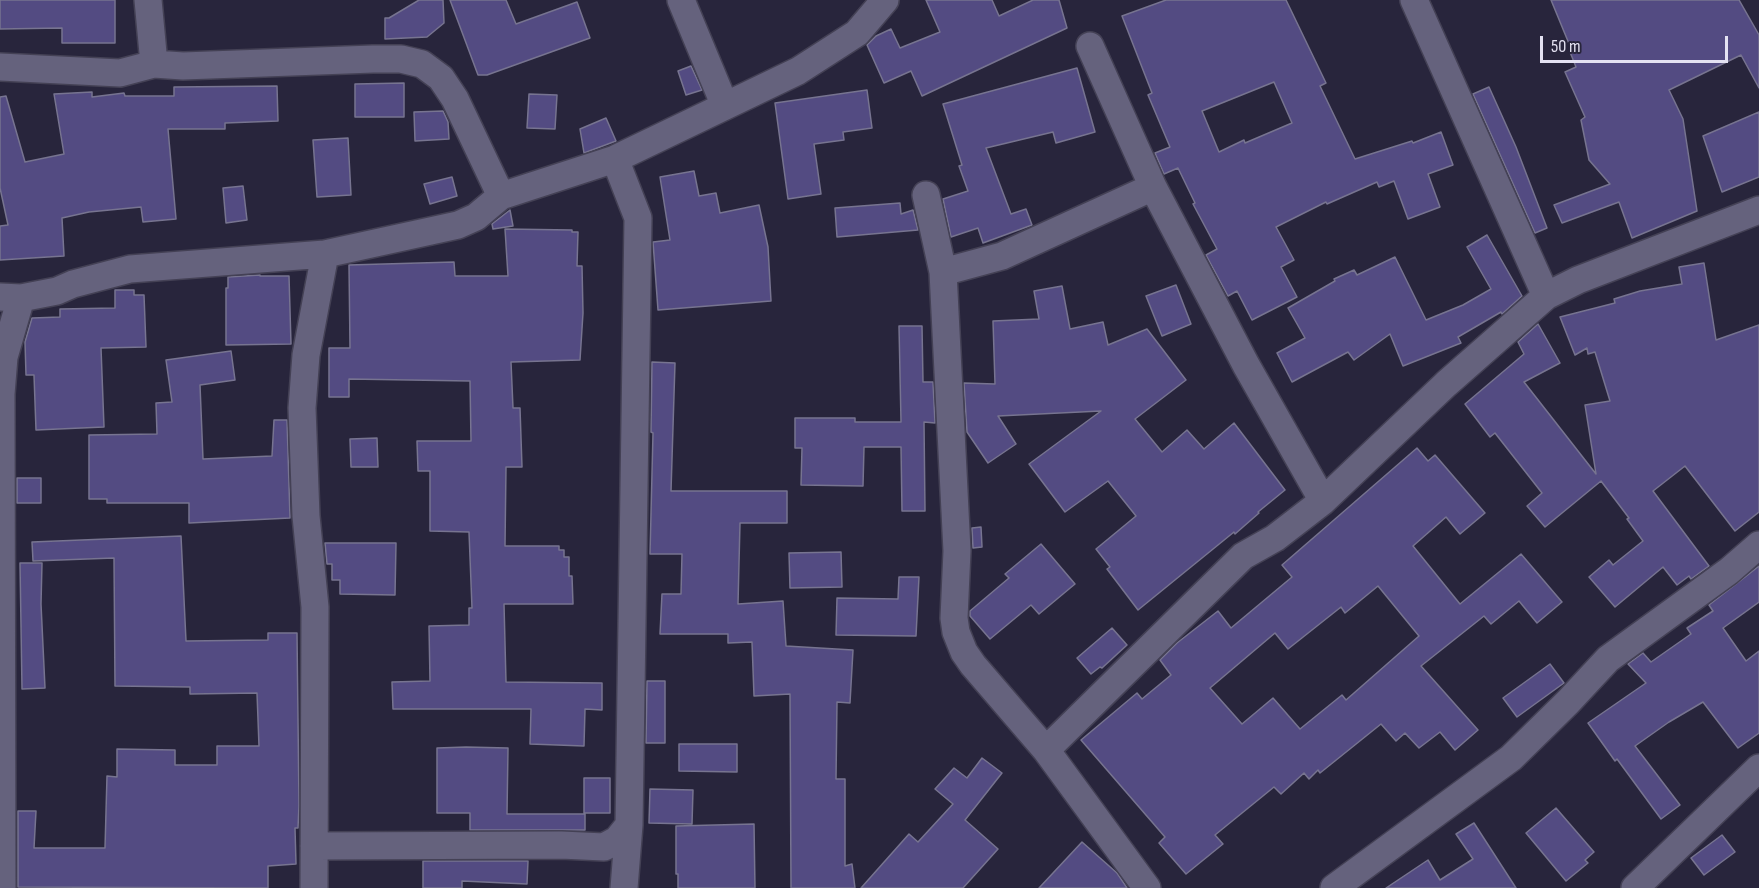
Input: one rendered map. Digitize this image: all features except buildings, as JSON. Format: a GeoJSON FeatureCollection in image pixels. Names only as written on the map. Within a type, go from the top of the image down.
{"type":"FeatureCollection","features":[{"type":"Feature","properties":{"kind":"street"},"geometry":{"type":"LineString","coordinates":[[148,0],[154,64]]}},
{"type":"Feature","properties":{"kind":"street"},"geometry":{"type":"LineString","coordinates":[[681,0],[725,106]]}},
{"type":"Feature","properties":{"kind":"street"},"geometry":{"type":"LineString","coordinates":[[2,888],[1,394],[10,298],[57,291],[73,284],[130,268],[325,254],[458,225],[476,217],[501,196],[615,159],[798,71],[857,33],[885,0]]}},
{"type":"Feature","properties":{"kind":"street"},"geometry":{"type":"LineString","coordinates":[[1414,0],[1546,296]]}},
{"type":"Feature","properties":{"kind":"street"},"geometry":{"type":"LineString","coordinates":[[1090,46],[1153,187],[1246,365],[1323,501]]}},
{"type":"Feature","properties":{"kind":"street"},"geometry":{"type":"LineString","coordinates":[[0,67],[120,73],[154,64],[183,66],[373,59],[401,59],[422,64],[441,78],[455,99],[501,196]]}},
{"type":"Feature","properties":{"kind":"street"},"geometry":{"type":"LineString","coordinates":[[615,159],[638,218],[629,825],[624,888]]}},
{"type":"Feature","properties":{"kind":"street"},"geometry":{"type":"LineString","coordinates":[[943,272],[1002,256],[1153,187]]}},
{"type":"Feature","properties":{"kind":"street"},"geometry":{"type":"LineString","coordinates":[[926,195],[943,272],[957,551],[954,618],[956,632],[964,652],[973,665],[1046,750],[1147,888]]}},
{"type":"Feature","properties":{"kind":"street"},"geometry":{"type":"LineString","coordinates":[[1046,750],[1243,556],[1275,538],[1323,501],[1454,376],[1546,296],[1578,280],[1759,210]]}},
{"type":"Feature","properties":{"kind":"street"},"geometry":{"type":"LineString","coordinates":[[315,888],[315,607],[306,516],[302,408],[306,355],[325,254]]}},
{"type":"Feature","properties":{"kind":"street"},"geometry":{"type":"LineString","coordinates":[[1334,888],[1511,758],[1608,659],[1729,571],[1759,545]]}},
{"type":"Feature","properties":{"kind":"street"},"geometry":{"type":"LineString","coordinates":[[1635,888],[1759,768]]}},
{"type":"Feature","properties":{"kind":"street"},"geometry":{"type":"LineString","coordinates":[[314,846],[561,845],[604,847],[617,840],[629,825]]}}]}
